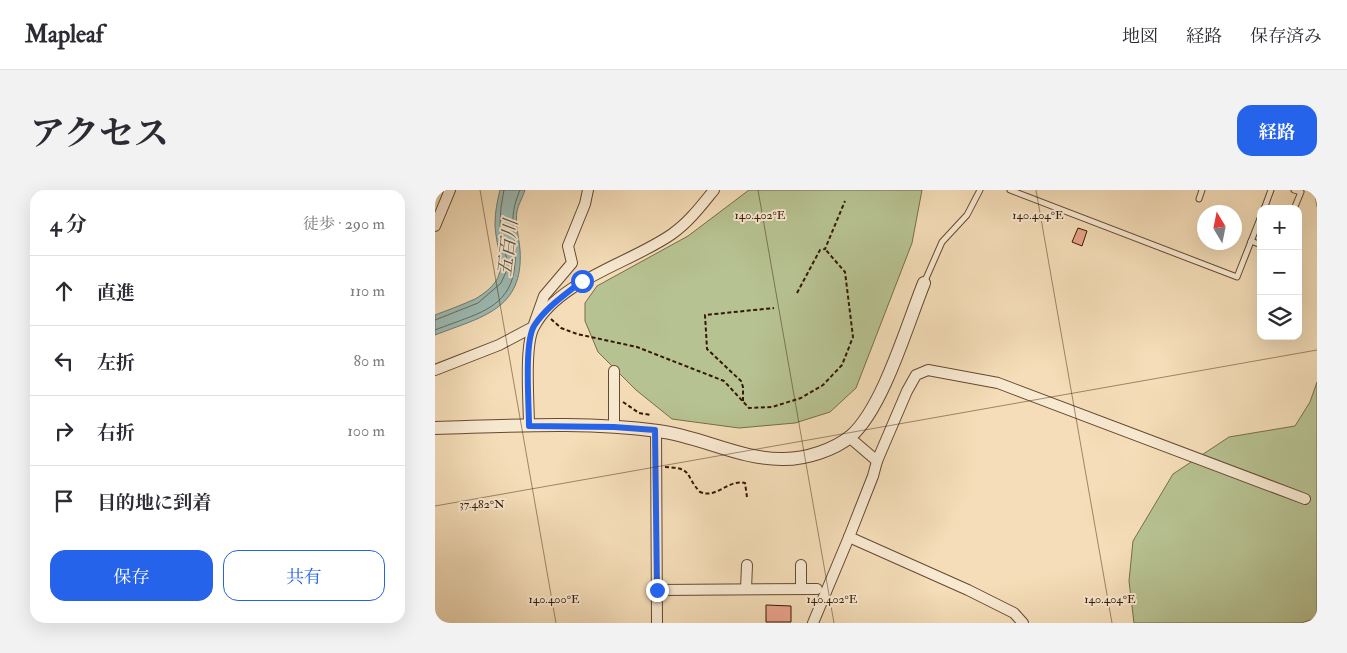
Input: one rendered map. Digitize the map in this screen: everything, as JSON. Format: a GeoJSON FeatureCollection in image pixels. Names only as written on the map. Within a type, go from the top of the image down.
{"type":"FeatureCollection","features":[{"type":"Feature","properties":{"kind":"street"},"geometry":{"type":"LineString","coordinates":[[435,226],[450,190]]}},
{"type":"Feature","properties":{"kind":"street"},"geometry":{"type":"LineString","coordinates":[[529,426],[528,371],[533,328],[544,296],[572,263],[568,246],[588,190]]}},
{"type":"Feature","properties":{"kind":"street"},"geometry":{"type":"LineString","coordinates":[[435,370],[499,345],[533,328],[545,313],[582,281],[671,235],[692,218],[714,190]]}},
{"type":"Feature","properties":{"kind":"street"},"geometry":{"type":"LineString","coordinates":[[435,428],[614,427],[677,433],[762,458],[783,459],[811,455],[849,437],[861,425],[880,395],[924,283]]}},
{"type":"Feature","properties":{"kind":"street"},"geometry":{"type":"LineString","coordinates":[[813,623],[849,537],[877,461],[916,375],[928,370],[998,383],[1305,499]]}},
{"type":"Feature","properties":{"kind":"street"},"geometry":{"type":"LineString","coordinates":[[614,371],[614,427]]}},
{"type":"Feature","properties":{"kind":"street"},"geometry":{"type":"LineString","coordinates":[[655,430],[657,623]]}},
{"type":"Feature","properties":{"kind":"street"},"geometry":{"type":"LineString","coordinates":[[849,437],[877,461]]}},
{"type":"Feature","properties":{"kind":"street"},"geometry":{"type":"LineString","coordinates":[[849,537],[968,590],[1014,613],[1023,623]]}},
{"type":"Feature","properties":{"kind":"street"},"geometry":{"type":"LineString","coordinates":[[747,565],[747,589]]}},
{"type":"Feature","properties":{"kind":"street"},"geometry":{"type":"LineString","coordinates":[[801,565],[801,588]]}},
{"type":"Feature","properties":{"kind":"street"},"geometry":{"type":"LineString","coordinates":[[657,590],[817,589]]}},
{"type":"Feature","properties":{"kind":"lane"},"geometry":{"type":"LineString","coordinates":[[924,283],[942,242],[967,215],[981,190]]}},
{"type":"Feature","properties":{"kind":"lane"},"geometry":{"type":"LineString","coordinates":[[1010,190],[1237,277],[1257,226]]}},
{"type":"Feature","properties":{"kind":"lane"},"geometry":{"type":"LineString","coordinates":[[1199,199],[1202,190]]}},
{"type":"Feature","properties":{"kind":"lane"},"geometry":{"type":"LineString","coordinates":[[1265,205],[1271,190]]}},
{"type":"Feature","properties":{"kind":"lane"},"geometry":{"type":"LineString","coordinates":[[1294,190],[1301,192],[1296,205]]}},
{"type":"Feature","properties":{"kind":"lane"},"geometry":{"type":"LineString","coordinates":[[1251,241],[1257,243]]}},
{"type":"Feature","properties":{"kind":"path"},"geometry":{"type":"LineString","coordinates":[[797,294],[820,250],[825,249],[845,201]]}},
{"type":"Feature","properties":{"kind":"path"},"geometry":{"type":"LineString","coordinates":[[545,313],[561,328],[577,334],[637,347],[725,381],[749,408],[757,410],[801,398],[823,385],[842,365],[853,338],[845,272],[825,249]]}},
{"type":"Feature","properties":{"kind":"path"},"geometry":{"type":"LineString","coordinates":[[743,402],[741,381],[707,349],[705,315],[773,308]]}},
{"type":"Feature","properties":{"kind":"path"},"geometry":{"type":"LineString","coordinates":[[614,399],[627,403],[639,413],[651,415]]}},
{"type":"Feature","properties":{"kind":"path"},"geometry":{"type":"LineString","coordinates":[[656,467],[681,467],[686,470],[697,490],[705,494],[713,493],[735,483],[745,483],[747,496]]}},
{"type":"Feature","properties":{"kind":"green space"},"geometry":{"type":"Polygon","coordinates":[[[749,190],[922,190],[912,243],[856,388],[830,412],[795,423],[739,428],[672,419],[636,390],[598,352],[585,321],[585,303],[597,286],[688,236],[749,190]]]}},
{"type":"Feature","properties":{"kind":"green space"},"geometry":{"type":"Polygon","coordinates":[[[1317,382],[1317,618],[1301,623],[1134,623],[1129,581],[1133,541],[1173,474],[1229,437],[1295,426],[1310,402],[1317,382]]]}},
{"type":"Feature","properties":{"kind":"water","name":"五百川"},"geometry":{"type":"Polygon","coordinates":[[[500,190],[525,190],[517,211],[520,250],[519,270],[515,286],[507,299],[483,316],[435,335],[435,315],[475,299],[495,283],[500,266],[495,225],[496,207],[500,190]]]}},
{"type":"Feature","properties":{"kind":"building"},"geometry":{"type":"Polygon","coordinates":[[[1078,228],[1087,231],[1082,246],[1072,242],[1078,228]]]}},
{"type":"Feature","properties":{"kind":"building"},"geometry":{"type":"Polygon","coordinates":[[[766,605],[791,606],[791,622],[766,622],[766,605]]]}},
{"type":"Feature","properties":{"kind":"route"},"geometry":{"type":"LineString","coordinates":[[582,281],[552,305],[533,328],[530,340],[528,371],[529,426],[614,427],[655,430],[657,590]]}}]}
